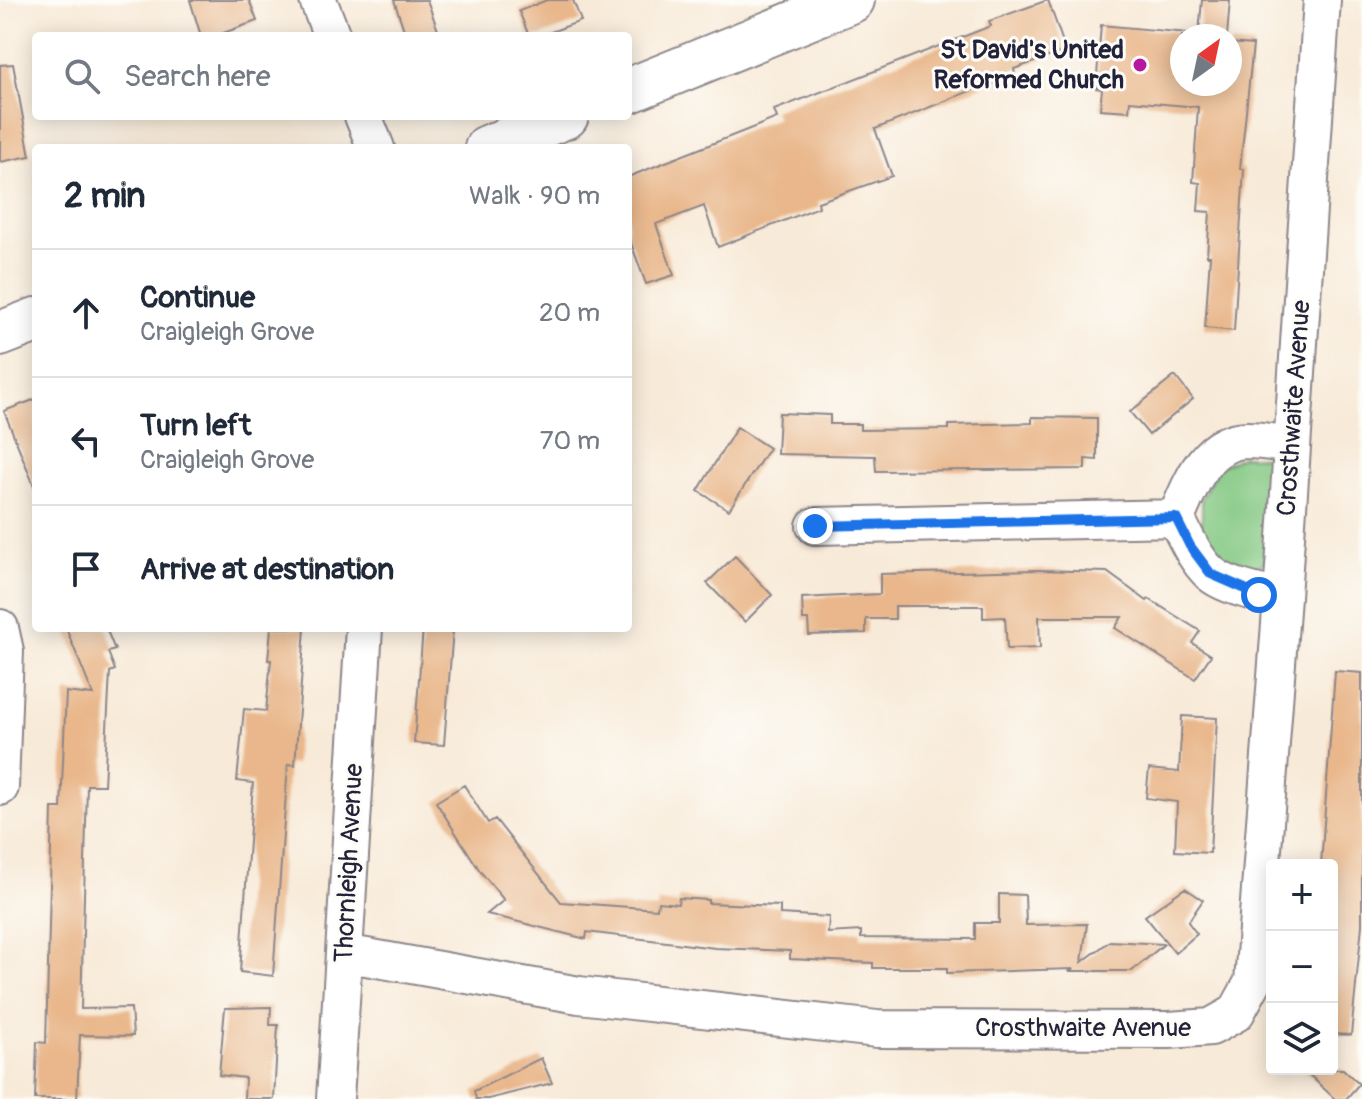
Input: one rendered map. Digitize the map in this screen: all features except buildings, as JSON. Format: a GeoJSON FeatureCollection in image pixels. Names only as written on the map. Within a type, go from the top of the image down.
{"type":"FeatureCollection","features":[{"type":"Feature","properties":{"kind":"street"},"geometry":{"type":"LineString","coordinates":[[318,0],[330,32]]}},
{"type":"Feature","properties":{"kind":"street"},"geometry":{"type":"LineString","coordinates":[[632,89],[850,0]]}},
{"type":"Feature","properties":{"kind":"street","name":"Crosthwaite Avenue"},"geometry":{"type":"LineString","coordinates":[[344,953],[579,995],[877,1029],[1169,1030],[1211,1027],[1236,1013],[1253,982],[1322,0]]}},
{"type":"Feature","properties":{"kind":"street"},"geometry":{"type":"LineString","coordinates":[[365,120],[374,144]]}},
{"type":"Feature","properties":{"kind":"street"},"geometry":{"type":"LineString","coordinates":[[497,144],[556,120]]}},
{"type":"Feature","properties":{"kind":"street"},"geometry":{"type":"LineString","coordinates":[[1176,518],[1198,469],[1216,449],[1245,440],[1290,445]]}},
{"type":"Feature","properties":{"kind":"street"},"geometry":{"type":"LineString","coordinates":[[815,526],[1176,518]]}},
{"type":"Feature","properties":{"kind":"street"},"geometry":{"type":"LineString","coordinates":[[1176,518],[1190,546],[1211,574],[1259,595],[1282,597]]}},
{"type":"Feature","properties":{"kind":"street"},"geometry":{"type":"LineString","coordinates":[[0,628],[5,651],[0,787]]}},
{"type":"Feature","properties":{"kind":"street","name":"Thornleigh Avenue"},"geometry":{"type":"LineString","coordinates":[[335,1099],[364,632]]}},
{"type":"Feature","properties":{"kind":"green space"},"geometry":{"type":"Polygon","coordinates":[[[1243,456],[1267,457],[1274,479],[1269,556],[1254,572],[1235,568],[1217,556],[1202,529],[1202,498],[1218,467],[1243,456]]]}},
{"type":"Feature","properties":{"kind":"place","name":"St David's United Reformed Church"},"geometry":{"type":"Point","coordinates":[1140,65]}},
{"type":"Feature","properties":{"kind":"route"},"geometry":{"type":"LineString","coordinates":[[815,526],[1176,518],[1190,546],[1211,574],[1259,595]]}}]}
